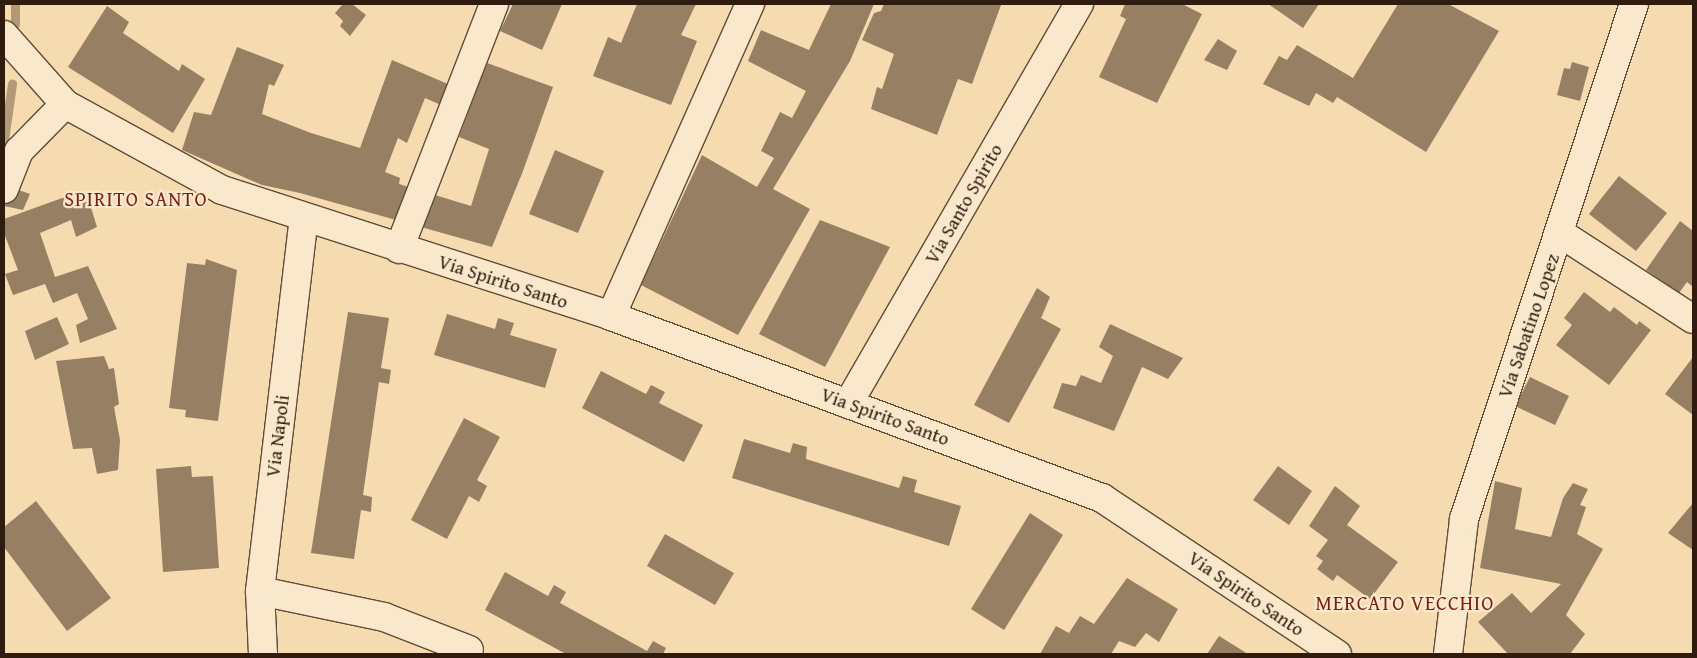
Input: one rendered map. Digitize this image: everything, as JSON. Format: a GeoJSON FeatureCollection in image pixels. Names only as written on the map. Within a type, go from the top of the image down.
{"type":"FeatureCollection","features":[{"type":"Feature","properties":{"kind":"street"},"geometry":{"type":"LineString","coordinates":[[399,248],[494,4]]}},
{"type":"Feature","properties":{"kind":"street"},"geometry":{"type":"LineString","coordinates":[[611,316],[750,4]]}},
{"type":"Feature","properties":{"kind":"street","name":"Via Santo Spirito"},"geometry":{"type":"LineString","coordinates":[[848,404],[1079,4]]}},
{"type":"Feature","properties":{"kind":"street","name":"Via Sabatino Lopez"},"geometry":{"type":"LineString","coordinates":[[1448,654],[1464,519],[1560,233],[1634,4]]}},
{"type":"Feature","properties":{"kind":"street","name":"Via Spirito Santo"},"geometry":{"type":"LineString","coordinates":[[4,35],[65,104],[222,190],[611,316],[1102,498],[1337,654]]}},
{"type":"Feature","properties":{"kind":"street"},"geometry":{"type":"LineString","coordinates":[[4,189],[19,151],[65,104]]}},
{"type":"Feature","properties":{"kind":"street","name":"Via Napoli"},"geometry":{"type":"LineString","coordinates":[[263,654],[260,591],[304,218]]}},
{"type":"Feature","properties":{"kind":"street"},"geometry":{"type":"LineString","coordinates":[[1560,233],[1693,319]]}},
{"type":"Feature","properties":{"kind":"street"},"geometry":{"type":"LineString","coordinates":[[260,591],[384,617],[469,650]]}},
{"type":"Feature","properties":{"kind":"building"},"geometry":{"type":"Polygon","coordinates":[[[343,4],[352,4],[366,15],[350,36],[340,26],[343,21],[335,13],[343,4]]]}},
{"type":"Feature","properties":{"kind":"building"},"geometry":{"type":"Polygon","coordinates":[[[513,4],[562,4],[542,50],[500,31],[513,4]]]}},
{"type":"Feature","properties":{"kind":"building"},"geometry":{"type":"Polygon","coordinates":[[[637,4],[696,4],[681,35],[697,41],[671,105],[593,76],[608,37],[621,43],[637,4]]]}},
{"type":"Feature","properties":{"kind":"building"},"geometry":{"type":"Polygon","coordinates":[[[831,4],[874,4],[850,61],[773,189],[810,209],[738,335],[641,285],[702,155],[757,187],[774,158],[761,151],[780,112],[792,118],[806,91],[748,61],[761,30],[809,50],[831,4]]]}},
{"type":"Feature","properties":{"kind":"building"},"geometry":{"type":"Polygon","coordinates":[[[884,4],[1001,5],[972,84],[958,79],[937,135],[871,109],[877,87],[882,89],[894,54],[862,40],[874,13],[881,11],[884,4]]]}},
{"type":"Feature","properties":{"kind":"building"},"geometry":{"type":"Polygon","coordinates":[[[1125,4],[1182,4],[1202,14],[1157,103],[1099,77],[1126,19],[1120,16],[1125,4]]]}},
{"type":"Feature","properties":{"kind":"building"},"geometry":{"type":"Polygon","coordinates":[[[1268,4],[1319,4],[1303,28],[1268,4]]]}},
{"type":"Feature","properties":{"kind":"building"},"geometry":{"type":"Polygon","coordinates":[[[1398,4],[1448,4],[1499,31],[1426,152],[1337,97],[1333,103],[1316,93],[1309,106],[1263,84],[1279,56],[1287,60],[1297,45],[1353,78],[1398,4]]]}},
{"type":"Feature","properties":{"kind":"building"},"geometry":{"type":"Polygon","coordinates":[[[107,6],[129,22],[123,33],[179,71],[182,64],[205,79],[173,133],[68,67],[107,6]]]}},
{"type":"Feature","properties":{"kind":"building"},"geometry":{"type":"Polygon","coordinates":[[[1218,39],[1237,51],[1227,70],[1204,60],[1218,39]]]}},
{"type":"Feature","properties":{"kind":"building"},"geometry":{"type":"Polygon","coordinates":[[[237,47],[284,65],[274,86],[269,84],[262,114],[311,133],[360,148],[392,60],[448,84],[441,105],[425,98],[407,143],[398,138],[385,172],[400,178],[399,184],[471,206],[489,149],[459,137],[487,63],[553,87],[523,171],[492,247],[300,193],[262,185],[182,150],[194,112],[211,115],[237,47]]]}},
{"type":"Feature","properties":{"kind":"building"},"geometry":{"type":"Polygon","coordinates":[[[1572,62],[1589,67],[1580,101],[1557,95],[1564,68],[1570,69],[1572,62]]]}},
{"type":"Feature","properties":{"kind":"building"},"geometry":{"type":"Polygon","coordinates":[[[555,150],[604,171],[578,233],[529,214],[555,150]]]}},
{"type":"Feature","properties":{"kind":"building"},"geometry":{"type":"Polygon","coordinates":[[[1619,176],[1667,213],[1636,251],[1589,214],[1619,176]]]}},
{"type":"Feature","properties":{"kind":"building"},"geometry":{"type":"Polygon","coordinates":[[[10,187],[30,194],[23,210],[4,206],[10,187]]]}},
{"type":"Feature","properties":{"kind":"building"},"geometry":{"type":"Polygon","coordinates":[[[65,197],[70,208],[89,201],[97,227],[76,237],[71,220],[40,233],[55,277],[88,266],[117,329],[80,343],[76,325],[88,319],[77,293],[53,303],[45,284],[13,295],[5,274],[18,270],[4,233],[4,219],[65,197]]]}},
{"type":"Feature","properties":{"kind":"building"},"geometry":{"type":"Polygon","coordinates":[[[820,220],[890,247],[825,367],[759,334],[820,220]]]}},
{"type":"Feature","properties":{"kind":"building"},"geometry":{"type":"Polygon","coordinates":[[[1680,221],[1693,231],[1693,287],[1687,282],[1679,293],[1646,270],[1680,221]]]}},
{"type":"Feature","properties":{"kind":"building"},"geometry":{"type":"Polygon","coordinates":[[[206,259],[237,270],[218,421],[185,417],[186,410],[169,408],[187,263],[205,265],[206,259]]]}},
{"type":"Feature","properties":{"kind":"building"},"geometry":{"type":"Polygon","coordinates":[[[1037,288],[1050,297],[1041,318],[1061,329],[1009,423],[974,405],[1037,288]]]}},
{"type":"Feature","properties":{"kind":"building"},"geometry":{"type":"Polygon","coordinates":[[[1584,292],[1610,312],[1614,307],[1637,325],[1639,321],[1651,330],[1609,385],[1556,345],[1572,325],[1564,318],[1584,292]]]}},
{"type":"Feature","properties":{"kind":"building"},"geometry":{"type":"Polygon","coordinates":[[[348,312],[389,318],[381,368],[391,370],[389,384],[379,382],[363,495],[372,497],[371,512],[361,510],[354,559],[311,553],[348,312]]]}},
{"type":"Feature","properties":{"kind":"building"},"geometry":{"type":"Polygon","coordinates":[[[447,314],[495,329],[498,318],[514,323],[510,335],[557,349],[545,388],[434,355],[447,314]]]}},
{"type":"Feature","properties":{"kind":"building"},"geometry":{"type":"Polygon","coordinates":[[[57,317],[69,344],[35,360],[25,331],[57,317]]]}},
{"type":"Feature","properties":{"kind":"building"},"geometry":{"type":"Polygon","coordinates":[[[1110,324],[1183,358],[1168,379],[1142,367],[1114,431],[1053,408],[1062,383],[1076,386],[1081,375],[1101,383],[1113,356],[1099,347],[1110,324]]]}},
{"type":"Feature","properties":{"kind":"building"},"geometry":{"type":"Polygon","coordinates":[[[104,356],[109,369],[114,368],[119,404],[114,407],[120,440],[118,470],[97,474],[92,448],[73,449],[56,361],[104,356]]]}},
{"type":"Feature","properties":{"kind":"building"},"geometry":{"type":"Polygon","coordinates":[[[1693,357],[1693,415],[1665,394],[1693,357]]]}},
{"type":"Feature","properties":{"kind":"building"},"geometry":{"type":"Polygon","coordinates":[[[601,371],[646,394],[651,385],[665,392],[659,403],[703,425],[684,462],[582,408],[601,371]]]}},
{"type":"Feature","properties":{"kind":"building"},"geometry":{"type":"Polygon","coordinates":[[[1530,377],[1569,396],[1555,425],[1515,406],[1530,377]]]}},
{"type":"Feature","properties":{"kind":"building"},"geometry":{"type":"Polygon","coordinates":[[[464,418],[500,437],[477,480],[487,486],[479,502],[469,496],[447,539],[411,520],[464,418]]]}},
{"type":"Feature","properties":{"kind":"building"},"geometry":{"type":"Polygon","coordinates":[[[744,439],[790,453],[793,443],[807,447],[806,459],[899,488],[903,476],[917,480],[914,492],[961,506],[949,546],[732,478],[744,439]]]}},
{"type":"Feature","properties":{"kind":"building"},"geometry":{"type":"Polygon","coordinates":[[[191,466],[192,477],[213,476],[219,568],[163,572],[156,469],[191,466]]]}},
{"type":"Feature","properties":{"kind":"building"},"geometry":{"type":"Polygon","coordinates":[[[1278,466],[1312,491],[1289,525],[1253,500],[1278,466]]]}},
{"type":"Feature","properties":{"kind":"building"},"geometry":{"type":"Polygon","coordinates":[[[1495,481],[1522,488],[1515,529],[1551,537],[1563,498],[1573,483],[1588,489],[1580,505],[1586,507],[1577,534],[1603,549],[1566,615],[1585,634],[1570,654],[1508,654],[1478,622],[1512,593],[1531,613],[1561,584],[1480,568],[1495,481]]]}},
{"type":"Feature","properties":{"kind":"building"},"geometry":{"type":"Polygon","coordinates":[[[1335,486],[1360,506],[1347,525],[1398,562],[1370,599],[1337,575],[1333,581],[1317,569],[1323,561],[1316,556],[1328,540],[1309,526],[1335,486]]]}},
{"type":"Feature","properties":{"kind":"building"},"geometry":{"type":"Polygon","coordinates":[[[36,501],[111,598],[67,631],[4,547],[4,527],[36,501]]]}},
{"type":"Feature","properties":{"kind":"building"},"geometry":{"type":"Polygon","coordinates":[[[1693,503],[1693,550],[1668,533],[1693,503]]]}},
{"type":"Feature","properties":{"kind":"building"},"geometry":{"type":"Polygon","coordinates":[[[1030,513],[1063,535],[1004,630],[971,609],[1030,513]]]}},
{"type":"Feature","properties":{"kind":"building"},"geometry":{"type":"Polygon","coordinates":[[[665,534],[734,573],[715,605],[647,566],[665,534]]]}},
{"type":"Feature","properties":{"kind":"building"},"geometry":{"type":"Polygon","coordinates":[[[505,572],[548,596],[554,585],[566,592],[560,603],[647,651],[653,641],[666,648],[663,654],[566,654],[485,610],[505,572]]]}},
{"type":"Feature","properties":{"kind":"building"},"geometry":{"type":"Polygon","coordinates":[[[1127,578],[1178,609],[1159,642],[1146,633],[1135,647],[1119,641],[1111,654],[1040,654],[1056,626],[1069,633],[1080,616],[1094,624],[1127,578]]]}},
{"type":"Feature","properties":{"kind":"building"},"geometry":{"type":"Polygon","coordinates":[[[1219,636],[1248,654],[1207,654],[1219,636]]]}},
{"type":"Feature","properties":{"kind":"waterway"},"geometry":{"type":"LineString","coordinates":[[15,4],[15,24]]}},
{"type":"Feature","properties":{"kind":"waterway"},"geometry":{"type":"LineString","coordinates":[[4,140],[12,84]]}},
{"type":"Feature","properties":{"kind":"district","name":"SPIRITO SANTO"},"geometry":{"type":"Point","coordinates":[136,198]}},
{"type":"Feature","properties":{"kind":"district","name":"MERCATO VECCHIO"},"geometry":{"type":"Point","coordinates":[1405,602]}}]}
